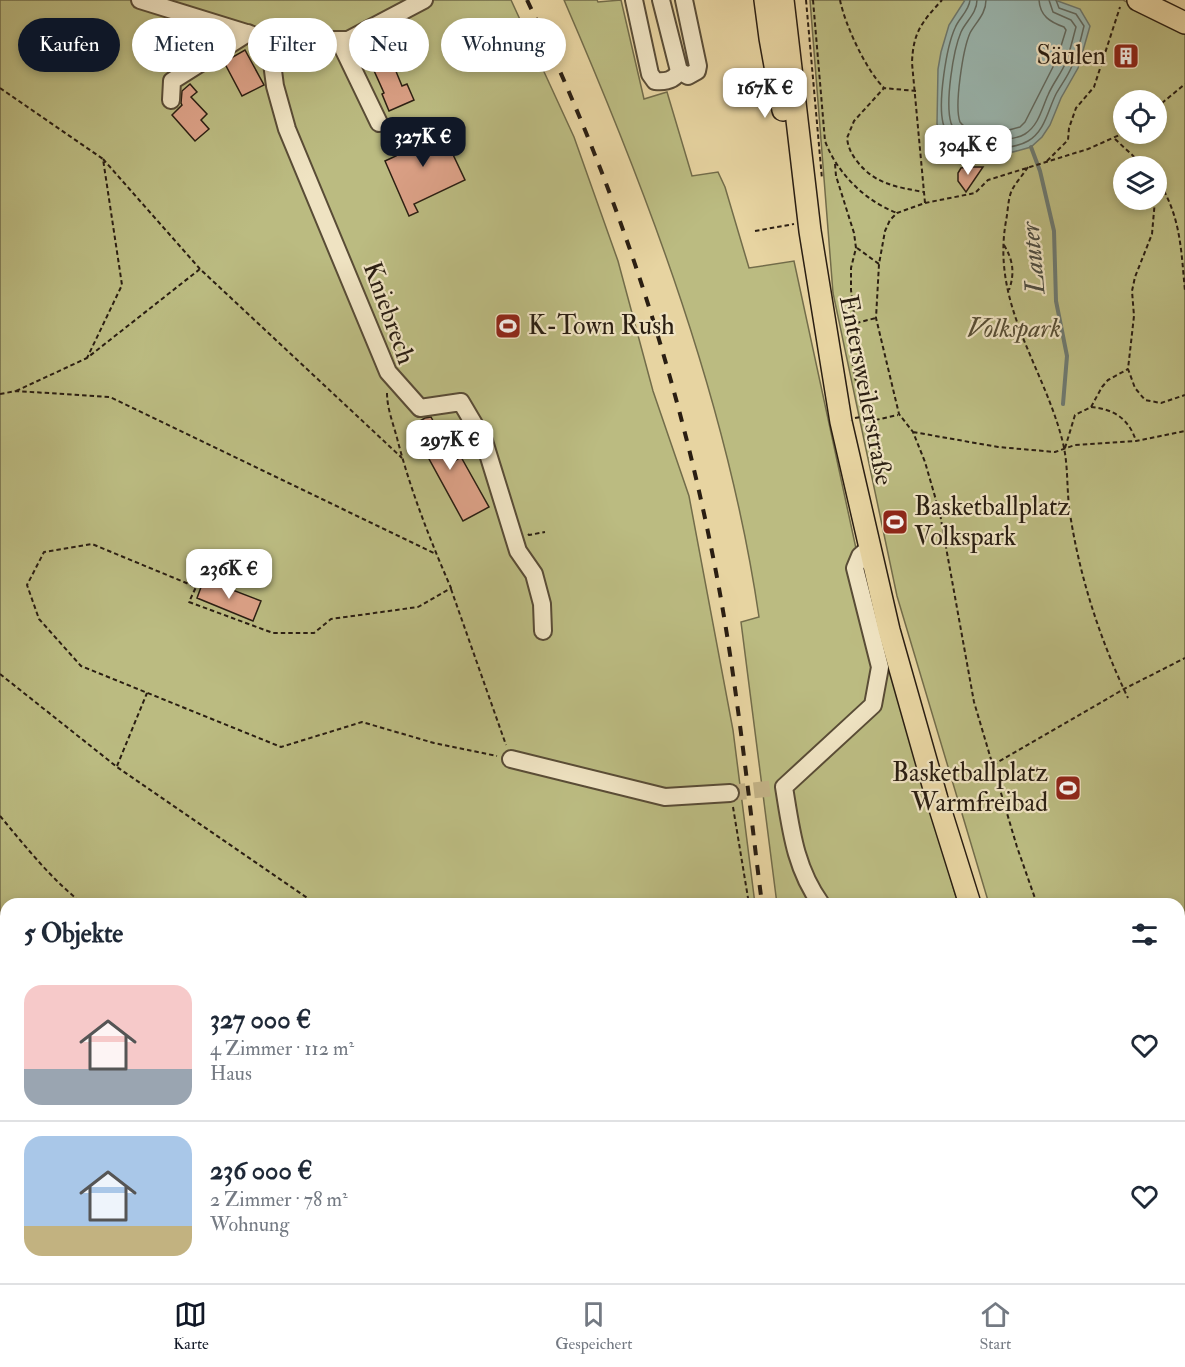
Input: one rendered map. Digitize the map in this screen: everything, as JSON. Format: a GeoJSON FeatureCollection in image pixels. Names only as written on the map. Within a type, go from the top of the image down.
{"type":"FeatureCollection","features":[{"type":"Feature","properties":{"kind":"main road","name":"Entersweilerstraße"},"geometry":{"type":"LineString","coordinates":[[765,0],[783,111],[810,231]]}},
{"type":"Feature","properties":{"kind":"main road","name":"Entersweilerstraße"},"geometry":{"type":"LineString","coordinates":[[783,0],[810,231],[841,422],[892,642],[937,800],[968,898]]}},
{"type":"Feature","properties":{"kind":"main road"},"geometry":{"type":"LineString","coordinates":[[1170,0],[1185,8]]}},
{"type":"Feature","properties":{"kind":"main road"},"geometry":{"type":"LineString","coordinates":[[1129,3],[1185,23]]}},
{"type":"Feature","properties":{"kind":"street"},"geometry":{"type":"LineString","coordinates":[[140,0],[248,33]]}},
{"type":"Feature","properties":{"kind":"street"},"geometry":{"type":"LineString","coordinates":[[379,123],[339,40],[348,40],[424,0]]}},
{"type":"Feature","properties":{"kind":"street"},"geometry":{"type":"LineString","coordinates":[[662,0],[674,47],[679,71],[670,80],[655,81],[647,64],[634,3],[662,0]]}},
{"type":"Feature","properties":{"kind":"street"},"geometry":{"type":"LineString","coordinates":[[679,71],[688,76],[693,75],[698,66],[684,0]]}},
{"type":"Feature","properties":{"kind":"street"},"geometry":{"type":"LineString","coordinates":[[171,100],[172,81],[248,33]]}},
{"type":"Feature","properties":{"kind":"street"},"geometry":{"type":"LineString","coordinates":[[647,64],[664,59],[668,49],[674,47]]}},
{"type":"Feature","properties":{"kind":"street","name":"Kniebrech"},"geometry":{"type":"LineString","coordinates":[[273,72],[287,129],[388,372]]}},
{"type":"Feature","properties":{"kind":"street"},"geometry":{"type":"LineString","coordinates":[[388,372],[420,408],[461,402],[484,441],[518,550],[534,574],[542,604],[543,632]]}},
{"type":"Feature","properties":{"kind":"street"},"geometry":{"type":"LineString","coordinates":[[817,898],[808,886],[794,843],[784,787],[873,705],[880,667],[855,568],[860,556],[870,548]]}},
{"type":"Feature","properties":{"kind":"street"},"geometry":{"type":"LineString","coordinates":[[511,759],[665,797],[730,793]]}},
{"type":"Feature","properties":{"kind":"path"},"geometry":{"type":"LineString","coordinates":[[806,0],[822,186]]}},
{"type":"Feature","properties":{"kind":"path"},"geometry":{"type":"LineString","coordinates":[[813,0],[825,141],[835,164],[855,187],[888,210],[897,213]]}},
{"type":"Feature","properties":{"kind":"path"},"geometry":{"type":"LineString","coordinates":[[840,0],[841,8],[873,77],[884,87],[916,90]]}},
{"type":"Feature","properties":{"kind":"path"},"geometry":{"type":"LineString","coordinates":[[925,202],[912,63],[915,39],[927,16],[942,0]]}},
{"type":"Feature","properties":{"kind":"path"},"geometry":{"type":"LineString","coordinates":[[1045,163],[1068,140],[1076,108],[1094,87],[1129,3]]}},
{"type":"Feature","properties":{"kind":"path"},"geometry":{"type":"LineString","coordinates":[[1167,99],[1185,84]]}},
{"type":"Feature","properties":{"kind":"path"},"geometry":{"type":"LineString","coordinates":[[884,87],[855,121],[847,138],[847,146],[861,167],[874,178],[888,186],[924,192]]}},
{"type":"Feature","properties":{"kind":"path"},"geometry":{"type":"LineString","coordinates":[[0,88],[103,159],[200,269],[402,459]]}},
{"type":"Feature","properties":{"kind":"path"},"geometry":{"type":"LineString","coordinates":[[1035,898],[1017,847],[974,702],[940,514],[925,462],[913,432],[899,414],[876,318],[879,264],[885,231],[890,220],[897,213],[925,202],[975,193],[988,180],[1113,139]]}},
{"type":"Feature","properties":{"kind":"path"},"geometry":{"type":"LineString","coordinates":[[1120,144],[1133,156]]}},
{"type":"Feature","properties":{"kind":"path"},"geometry":{"type":"LineString","coordinates":[[87,358],[122,285],[103,159]]}},
{"type":"Feature","properties":{"kind":"path"},"geometry":{"type":"LineString","coordinates":[[835,164],[836,176],[854,233],[856,248],[851,268],[855,323],[850,338],[861,405],[871,421],[899,414]]}},
{"type":"Feature","properties":{"kind":"path"},"geometry":{"type":"LineString","coordinates":[[1028,167],[1012,191],[1002,243],[1003,265],[1018,330],[1049,402],[1064,450],[1070,519],[1085,582],[1103,639],[1128,698]]}},
{"type":"Feature","properties":{"kind":"path"},"geometry":{"type":"LineString","coordinates":[[1167,198],[1174,211],[1179,230],[1185,291]]}},
{"type":"Feature","properties":{"kind":"path"},"geometry":{"type":"LineString","coordinates":[[1154,210],[1152,234],[1135,277],[1132,291],[1134,316],[1128,369],[1135,388],[1145,400],[1161,403],[1185,395],[1185,400]]}},
{"type":"Feature","properties":{"kind":"path"},"geometry":{"type":"LineString","coordinates":[[755,231],[794,224],[810,231]]}},
{"type":"Feature","properties":{"kind":"path"},"geometry":{"type":"LineString","coordinates":[[1002,243],[1011,257],[1013,267],[1009,290]]}},
{"type":"Feature","properties":{"kind":"path"},"geometry":{"type":"LineString","coordinates":[[856,248],[879,264]]}},
{"type":"Feature","properties":{"kind":"path"},"geometry":{"type":"LineString","coordinates":[[16,391],[87,358],[200,269]]}},
{"type":"Feature","properties":{"kind":"path"},"geometry":{"type":"LineString","coordinates":[[855,323],[876,318]]}},
{"type":"Feature","properties":{"kind":"path"},"geometry":{"type":"LineString","coordinates":[[1064,450],[1074,415],[1091,406],[1108,380],[1128,369]]}},
{"type":"Feature","properties":{"kind":"path","name":"Kniebrech"},"geometry":{"type":"LineString","coordinates":[[388,372],[387,403],[402,459],[436,554],[451,588],[511,759]]}},
{"type":"Feature","properties":{"kind":"path"},"geometry":{"type":"LineString","coordinates":[[0,394],[16,391],[110,397],[436,554]]}},
{"type":"Feature","properties":{"kind":"path"},"geometry":{"type":"LineString","coordinates":[[1091,406],[1105,408],[1117,414],[1129,426],[1136,441]]}},
{"type":"Feature","properties":{"kind":"path"},"geometry":{"type":"LineString","coordinates":[[852,419],[866,416]]}},
{"type":"Feature","properties":{"kind":"path"},"geometry":{"type":"LineString","coordinates":[[913,432],[998,447],[1054,452],[1075,445],[1136,441],[1185,431]]}},
{"type":"Feature","properties":{"kind":"path"},"geometry":{"type":"LineString","coordinates":[[451,588],[418,608],[331,619],[314,633],[273,633],[189,603],[195,587],[92,544],[44,552],[27,585],[39,619],[81,666],[281,747],[362,722],[434,743],[511,759]]}},
{"type":"Feature","properties":{"kind":"path"},"geometry":{"type":"LineString","coordinates":[[993,765],[1185,657]]}},
{"type":"Feature","properties":{"kind":"path"},"geometry":{"type":"LineString","coordinates":[[0,674],[117,767],[307,898]]}},
{"type":"Feature","properties":{"kind":"path"},"geometry":{"type":"LineString","coordinates":[[117,767],[147,693]]}},
{"type":"Feature","properties":{"kind":"path"},"geometry":{"type":"LineString","coordinates":[[730,793],[748,898]]}},
{"type":"Feature","properties":{"kind":"path"},"geometry":{"type":"LineString","coordinates":[[0,816],[36,858],[75,898]]}},
{"type":"Feature","properties":{"kind":"path"},"geometry":{"type":"LineString","coordinates":[[1185,938],[1185,944]]}},
{"type":"Feature","properties":{"kind":"green space"},"geometry":{"type":"Polygon","coordinates":[[[0,0],[511,0],[519,18],[441,18],[441,72],[544,72],[574,137],[618,261],[653,391],[689,496],[733,730],[754,898],[0,898],[0,0]]]}},
{"type":"Feature","properties":{"kind":"green space"},"geometry":{"type":"Polygon","coordinates":[[[564,0],[597,0],[598,2],[621,0],[644,99],[667,92],[692,176],[718,172],[725,187],[749,268],[794,261],[863,581],[956,898],[776,898],[741,622],[759,617],[745,538],[706,380],[682,302],[655,225],[596,74],[564,0]]]}},
{"type":"Feature","properties":{"kind":"green space","name":"Volkspark"},"geometry":{"type":"Polygon","coordinates":[[[810,0],[1123,0],[1185,31],[1185,898],[987,898],[897,596],[833,293],[810,0]]]}},
{"type":"Feature","properties":{"kind":"water"},"geometry":{"type":"Polygon","coordinates":[[[965,0],[1055,0],[1080,9],[1090,26],[1078,68],[1061,98],[1050,125],[1031,147],[1013,152],[967,152],[954,148],[943,138],[937,124],[938,69],[949,25],[965,0]]]}},
{"type":"Feature","properties":{"kind":"building","name":"Säulen"},"geometry":{"type":"Polygon","coordinates":[[[1127,47],[1133,54],[1132,62],[1125,64],[1118,59],[1118,51],[1127,47]]]}},
{"type":"Feature","properties":{"kind":"building"},"geometry":{"type":"Polygon","coordinates":[[[245,50],[248,56],[248,72],[257,72],[264,85],[242,96],[229,72],[236,72],[236,55],[245,50]]]}},
{"type":"Feature","properties":{"kind":"building"},"geometry":{"type":"Polygon","coordinates":[[[375,72],[396,72],[402,86],[407,84],[414,100],[389,111],[382,94],[384,93],[375,72]]]}},
{"type":"Feature","properties":{"kind":"building"},"geometry":{"type":"Polygon","coordinates":[[[190,84],[197,92],[191,97],[207,114],[201,120],[209,129],[195,141],[172,115],[182,105],[182,91],[190,84]]]}},
{"type":"Feature","properties":{"kind":"building"},"geometry":{"type":"Polygon","coordinates":[[[439,125],[465,180],[414,204],[418,212],[409,216],[385,161],[396,156],[391,147],[439,125]]]}},
{"type":"Feature","properties":{"kind":"building"},"geometry":{"type":"Polygon","coordinates":[[[983,167],[966,192],[958,181],[958,173],[961,168],[983,167]]]}},
{"type":"Feature","properties":{"kind":"building"},"geometry":{"type":"Polygon","coordinates":[[[431,417],[455,461],[461,457],[489,507],[463,521],[411,426],[431,417]]]}},
{"type":"Feature","properties":{"kind":"building"},"geometry":{"type":"Polygon","coordinates":[[[204,579],[261,601],[253,621],[197,598],[204,579]]]}},
{"type":"Feature","properties":{"kind":"waterway","name":"Lauter"},"geometry":{"type":"LineString","coordinates":[[1031,147],[1040,171],[1054,231],[1056,301],[1067,356],[1063,404]]}},
{"type":"Feature","properties":{"kind":"tunnel"},"geometry":{"type":"LineString","coordinates":[[730,793],[784,787]]}},
{"type":"Feature","properties":{"kind":"railway"},"geometry":{"type":"LineString","coordinates":[[527,0],[559,69],[615,209],[663,352],[683,425],[701,498],[730,655],[761,898]]}},
{"type":"Feature","properties":{"kind":"place","name":"Säulen"},"geometry":{"type":"Point","coordinates":[1126,56]}},
{"type":"Feature","properties":{"kind":"place","name":"K-Town Rush"},"geometry":{"type":"Point","coordinates":[508,326]}},
{"type":"Feature","properties":{"kind":"place","name":"Basketballplatz Volkspark"},"geometry":{"type":"Point","coordinates":[895,522]}},
{"type":"Feature","properties":{"kind":"place","name":"Basketballplatz Warmfreibad"},"geometry":{"type":"Point","coordinates":[1068,788]}}]}
